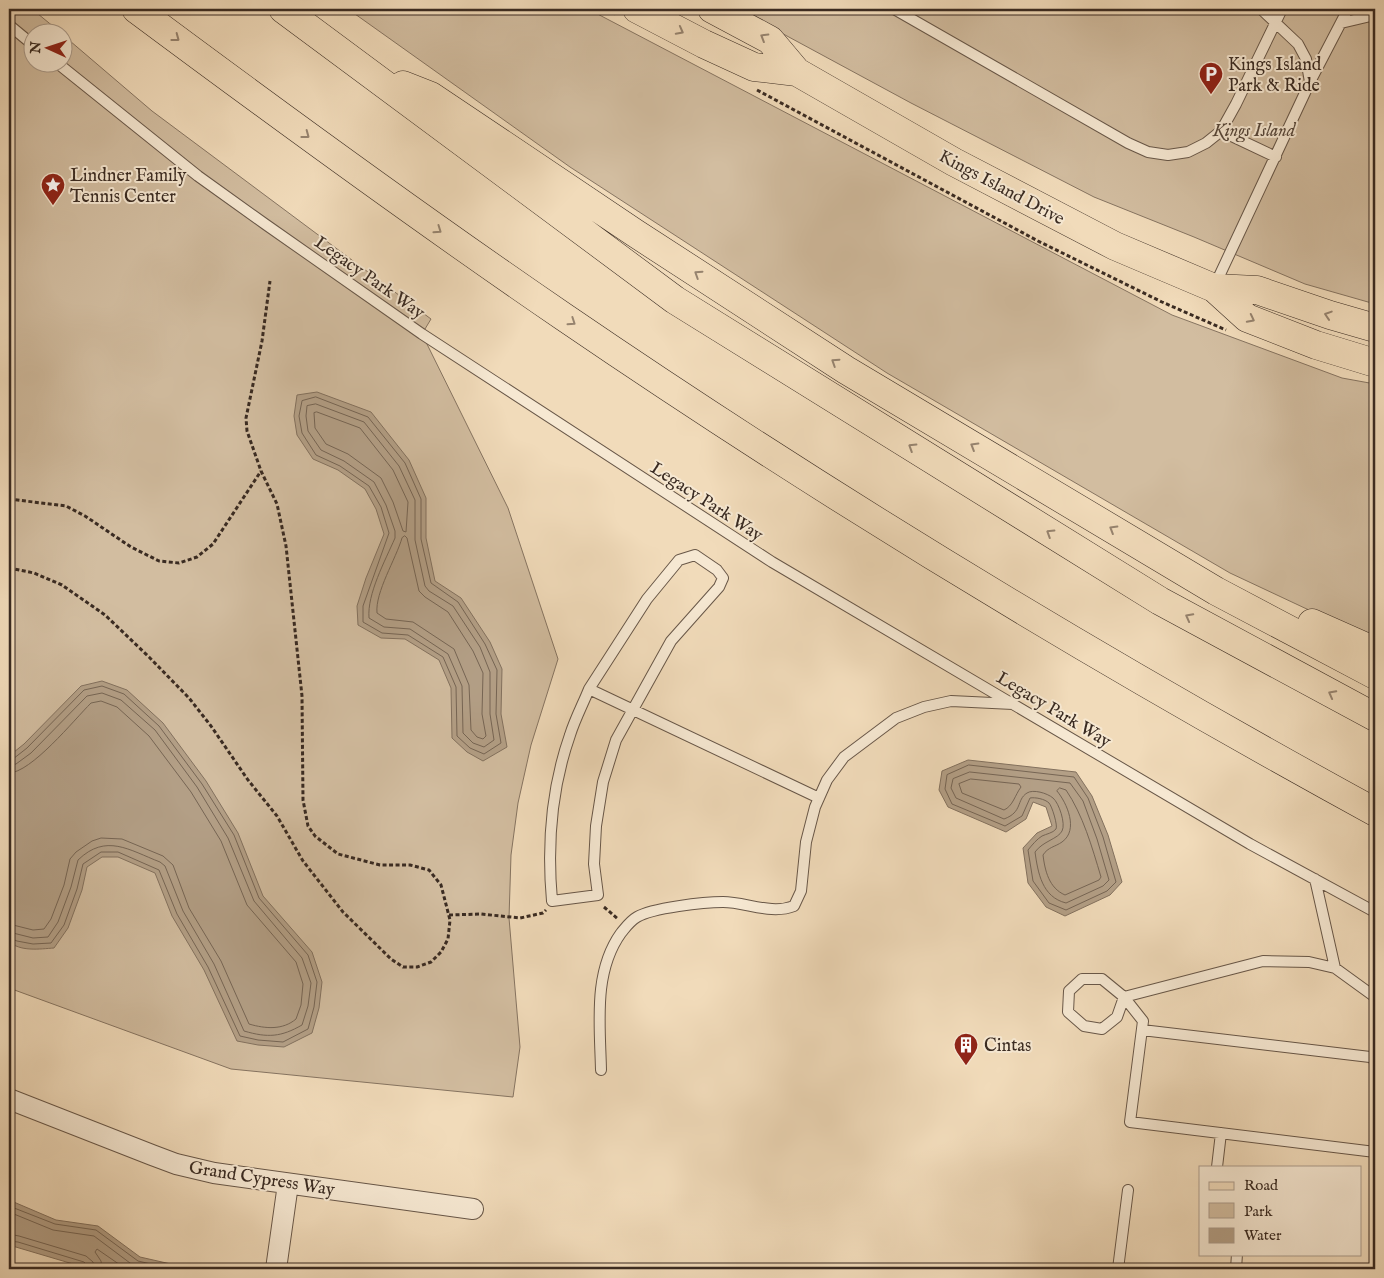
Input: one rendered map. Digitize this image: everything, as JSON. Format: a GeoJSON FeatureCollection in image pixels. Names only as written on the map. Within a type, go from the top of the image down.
{"type":"FeatureCollection","features":[{"type":"Feature","properties":{"kind":"main road"},"geometry":{"type":"LineString","coordinates":[[136,9],[311,139],[427,222],[728,426],[936,558],[1114,665],[1260,749],[1375,812]]}},
{"type":"Feature","properties":{"kind":"main road"},"geometry":{"type":"LineString","coordinates":[[283,9],[675,300],[1160,601],[1375,717]]}},
{"type":"Feature","properties":{"kind":"main road","name":"Kings Island Drive"},"geometry":{"type":"LineString","coordinates":[[712,9],[770,40],[797,72],[971,171],[1115,246],[1214,288],[1247,318],[1316,345],[1375,363]]}},
{"type":"Feature","properties":{"kind":"main road","name":"Kings Island Drive"},"geometry":{"type":"LineString","coordinates":[[630,13],[754,67],[797,72]]}},
{"type":"Feature","properties":{"kind":"main road"},"geometry":{"type":"LineString","coordinates":[[367,72],[431,96],[635,233],[846,370],[1216,591],[1375,676]]}},
{"type":"Feature","properties":{"kind":"main road","name":"Kings Island Drive"},"geometry":{"type":"LineString","coordinates":[[1214,288],[1257,290],[1375,328]]}},
{"type":"Feature","properties":{"kind":"main road"},"geometry":{"type":"LineString","coordinates":[[1216,591],[1274,607],[1375,651]]}},
{"type":"Feature","properties":{"kind":"street","name":"Grand Cypress Way"},"geometry":{"type":"LineString","coordinates":[[9,1099],[176,1164],[214,1173],[473,1209]]}},
{"type":"Feature","properties":{"kind":"street"},"geometry":{"type":"LineString","coordinates":[[276,1269],[288,1184]]}},
{"type":"Feature","properties":{"kind":"lane"},"geometry":{"type":"LineString","coordinates":[[894,9],[1148,152],[1168,155],[1188,152],[1206,143],[1221,131],[1282,9]]}},
{"type":"Feature","properties":{"kind":"lane"},"geometry":{"type":"LineString","coordinates":[[1261,9],[1298,44],[1306,59],[1310,82]]}},
{"type":"Feature","properties":{"kind":"lane"},"geometry":{"type":"LineString","coordinates":[[1214,288],[1310,82],[1348,9]]}},
{"type":"Feature","properties":{"kind":"lane"},"geometry":{"type":"LineString","coordinates":[[1341,23],[1375,15]]}},
{"type":"Feature","properties":{"kind":"lane"},"geometry":{"type":"LineString","coordinates":[[9,25],[22,36]]}},
{"type":"Feature","properties":{"kind":"lane","name":"Legacy Park Way"},"geometry":{"type":"LineString","coordinates":[[68,72],[198,176],[422,334],[772,562],[1250,844],[1375,912]]}},
{"type":"Feature","properties":{"kind":"lane"},"geometry":{"type":"LineString","coordinates":[[1221,131],[1276,157]]}},
{"type":"Feature","properties":{"kind":"lane"},"geometry":{"type":"LineString","coordinates":[[695,555],[716,570],[723,578],[719,587],[671,641],[616,740],[603,782],[596,826],[594,864],[598,895],[552,901],[548,866],[551,820],[559,772],[570,734],[589,689],[647,599],[679,560],[695,555]]}},
{"type":"Feature","properties":{"kind":"lane"},"geometry":{"type":"LineString","coordinates":[[589,689],[819,798]]}},
{"type":"Feature","properties":{"kind":"lane"},"geometry":{"type":"LineString","coordinates":[[601,1070],[599,1003],[604,968],[615,942],[628,923],[646,912],[701,904],[724,902],[784,910],[794,906],[801,891],[806,842],[815,807],[827,780],[844,757],[896,718],[924,707],[952,701],[1014,704]]}},
{"type":"Feature","properties":{"kind":"lane"},"geometry":{"type":"LineString","coordinates":[[1315,879],[1335,968]]}},
{"type":"Feature","properties":{"kind":"lane"},"geometry":{"type":"LineString","coordinates":[[1124,997],[1263,961],[1309,962],[1335,968],[1375,998]]}},
{"type":"Feature","properties":{"kind":"lane"},"geometry":{"type":"LineString","coordinates":[[1124,997],[1117,1017],[1102,1029],[1084,1026],[1068,1012],[1069,991],[1082,979],[1102,979],[1124,997],[1143,1021],[1130,1122],[1375,1152]]}},
{"type":"Feature","properties":{"kind":"lane"},"geometry":{"type":"LineString","coordinates":[[1142,1030],[1370,1057],[1375,1060]]}},
{"type":"Feature","properties":{"kind":"lane"},"geometry":{"type":"LineString","coordinates":[[1217,1166],[1221,1133]]}},
{"type":"Feature","properties":{"kind":"lane"},"geometry":{"type":"LineString","coordinates":[[1118,1269],[1128,1190]]}},
{"type":"Feature","properties":{"kind":"lane"},"geometry":{"type":"LineString","coordinates":[[1236,1269],[1238,1256]]}},
{"type":"Feature","properties":{"kind":"path"},"geometry":{"type":"LineString","coordinates":[[606,9],[630,13]]}},
{"type":"Feature","properties":{"kind":"path"},"geometry":{"type":"LineString","coordinates":[[754,89],[1038,241],[1162,302],[1227,330]]}},
{"type":"Feature","properties":{"kind":"path"},"geometry":{"type":"LineString","coordinates":[[9,568],[34,573],[62,585],[105,615],[149,656],[189,698],[211,726],[248,780],[276,816],[303,861],[344,912],[391,959],[403,967],[417,967],[431,962],[441,952],[448,939],[449,915],[441,886],[429,870],[410,864],[380,866],[338,854],[314,836],[308,826],[303,800],[302,696],[286,546],[277,504],[261,471],[247,431],[246,418],[262,340],[270,282]]}},
{"type":"Feature","properties":{"kind":"path"},"geometry":{"type":"LineString","coordinates":[[9,499],[66,506],[85,516],[131,547],[159,562],[179,563],[196,557],[213,544],[261,471]]}},
{"type":"Feature","properties":{"kind":"path"},"geometry":{"type":"LineString","coordinates":[[598,895],[603,905],[620,922]]}},
{"type":"Feature","properties":{"kind":"path"},"geometry":{"type":"LineString","coordinates":[[449,915],[481,914],[520,918],[543,914],[552,901]]}},
{"type":"Feature","properties":{"kind":"green space"},"geometry":{"type":"Polygon","coordinates":[[[9,9],[32,9],[48,22],[22,22],[22,72],[72,72],[72,43],[152,111],[431,319],[422,334],[508,508],[558,659],[531,745],[518,803],[511,855],[509,918],[520,1047],[513,1097],[231,1069],[9,988],[9,9]]]}},
{"type":"Feature","properties":{"kind":"green space"},"geometry":{"type":"Polygon","coordinates":[[[348,9],[588,9],[1172,315],[1342,378],[1375,384],[1375,641],[1230,573],[887,373],[570,167],[348,9]]]}},
{"type":"Feature","properties":{"kind":"green space","name":"Kings Island"},"geometry":{"type":"Polygon","coordinates":[[[737,9],[1375,9],[1375,304],[1305,284],[1094,197],[911,103],[737,9]]]}},
{"type":"Feature","properties":{"kind":"water"},"geometry":{"type":"Polygon","coordinates":[[[317,392],[371,412],[409,460],[426,498],[426,538],[435,581],[461,598],[490,642],[502,669],[501,714],[507,747],[483,761],[467,752],[452,738],[451,688],[439,660],[405,639],[381,638],[358,625],[357,606],[384,534],[376,509],[365,489],[338,470],[313,459],[297,435],[294,416],[297,395],[317,392]]]}},
{"type":"Feature","properties":{"kind":"water"},"geometry":{"type":"Polygon","coordinates":[[[102,681],[127,690],[163,723],[206,781],[238,833],[263,896],[312,952],[322,982],[319,1008],[312,1033],[284,1047],[237,1041],[204,970],[172,916],[155,873],[118,857],[102,857],[87,867],[82,890],[68,928],[54,948],[24,948],[18,947],[9,941],[9,756],[24,744],[81,686],[102,681]]]}},
{"type":"Feature","properties":{"kind":"water"},"geometry":{"type":"Polygon","coordinates":[[[968,760],[1076,772],[1092,796],[1108,835],[1122,882],[1110,895],[1065,916],[1046,907],[1028,883],[1023,848],[1037,833],[1052,826],[1046,807],[1033,802],[1026,819],[1006,832],[948,807],[939,790],[942,771],[968,760]]]}},
{"type":"Feature","properties":{"kind":"water"},"geometry":{"type":"Polygon","coordinates":[[[9,1200],[56,1220],[98,1226],[140,1257],[184,1267],[184,1269],[90,1269],[9,1245],[9,1200]]]}},
{"type":"Feature","properties":{"kind":"place","name":"Kings Island Park & Ride"},"geometry":{"type":"Point","coordinates":[1211,95]}},
{"type":"Feature","properties":{"kind":"place","name":"Lindner Family Tennis Center"},"geometry":{"type":"Point","coordinates":[53,206]}},
{"type":"Feature","properties":{"kind":"place","name":"Cintas"},"geometry":{"type":"Point","coordinates":[966,1066]}}]}
